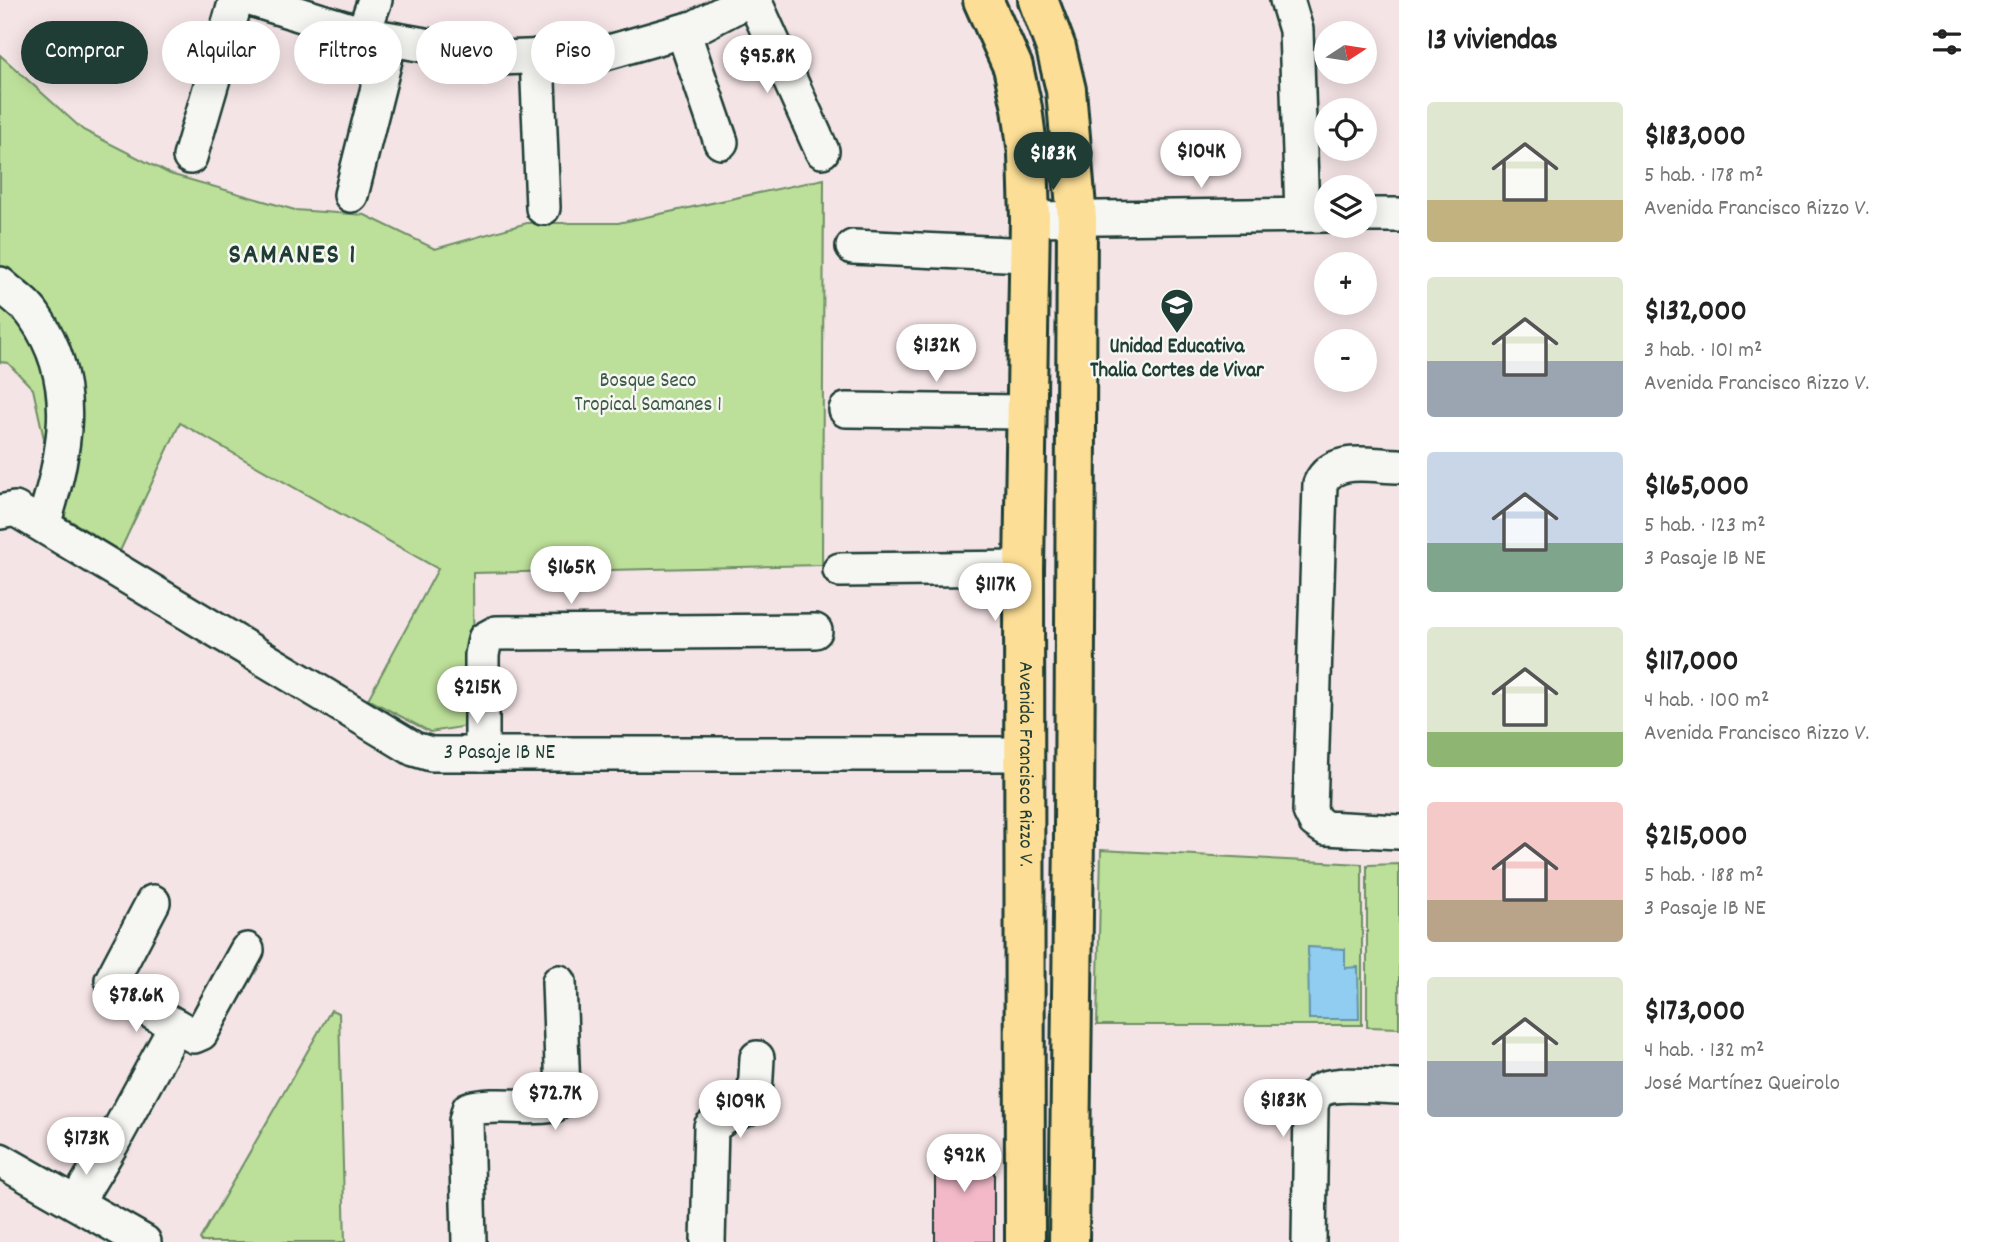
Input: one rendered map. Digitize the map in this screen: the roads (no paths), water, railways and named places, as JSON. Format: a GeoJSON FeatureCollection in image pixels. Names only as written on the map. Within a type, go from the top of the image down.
{"type":"FeatureCollection","features":[{"type":"Feature","properties":{"kind":"main road","name":"Avenida Francisco Rizzo V."},"geometry":{"type":"LineString","coordinates":[[984,0],[1013,67],[1022,107],[1027,154],[1029,237],[1024,568],[1025,1242]]}},
{"type":"Feature","properties":{"kind":"main road"},"geometry":{"type":"LineString","coordinates":[[1038,0],[1056,48],[1066,90],[1077,219],[1069,1242]]}},
{"type":"Feature","properties":{"kind":"street"},"geometry":{"type":"LineString","coordinates":[[190,157],[236,0]]}},
{"type":"Feature","properties":{"kind":"street"},"geometry":{"type":"LineString","coordinates":[[254,0],[324,21]]}},
{"type":"Feature","properties":{"kind":"street"},"geometry":{"type":"LineString","coordinates":[[375,0],[376,21]]}},
{"type":"Feature","properties":{"kind":"street"},"geometry":{"type":"LineString","coordinates":[[615,50],[696,27],[748,0]]}},
{"type":"Feature","properties":{"kind":"street"},"geometry":{"type":"LineString","coordinates":[[754,0],[821,151]]}},
{"type":"Feature","properties":{"kind":"street"},"geometry":{"type":"LineString","coordinates":[[1287,0],[1296,30],[1314,205]]}},
{"type":"Feature","properties":{"kind":"street"},"geometry":{"type":"LineString","coordinates":[[683,31],[721,142]]}},
{"type":"Feature","properties":{"kind":"street"},"geometry":{"type":"LineString","coordinates":[[402,41],[498,58],[531,56]]}},
{"type":"Feature","properties":{"kind":"street"},"geometry":{"type":"LineString","coordinates":[[351,195],[369,84]]}},
{"type":"Feature","properties":{"kind":"street"},"geometry":{"type":"LineString","coordinates":[[538,84],[543,208]]}},
{"type":"Feature","properties":{"kind":"street"},"geometry":{"type":"LineString","coordinates":[[853,247],[1029,237],[1077,219],[1314,215]]}},
{"type":"Feature","properties":{"kind":"street"},"geometry":{"type":"LineString","coordinates":[[1377,215],[1399,215]]}},
{"type":"Feature","properties":{"kind":"street"},"geometry":{"type":"LineString","coordinates":[[0,284],[34,315],[55,349],[65,404],[66,430],[58,477],[43,525]]}},
{"type":"Feature","properties":{"kind":"street"},"geometry":{"type":"LineString","coordinates":[[846,410],[1025,412]]}},
{"type":"Feature","properties":{"kind":"street"},"geometry":{"type":"LineString","coordinates":[[1399,466],[1343,465],[1324,475],[1320,484],[1310,811],[1315,821],[1325,828],[1399,832]]}},
{"type":"Feature","properties":{"kind":"street","name":"3 Pasaje 1B NE"},"geometry":{"type":"LineString","coordinates":[[0,512],[15,509],[414,749],[431,754],[1026,754]]}},
{"type":"Feature","properties":{"kind":"street"},"geometry":{"type":"LineString","coordinates":[[839,570],[1024,568]]}},
{"type":"Feature","properties":{"kind":"street"},"geometry":{"type":"LineString","coordinates":[[482,754],[482,655],[485,639],[496,633],[816,631]]}},
{"type":"Feature","properties":{"kind":"street"},"geometry":{"type":"LineString","coordinates":[[153,902],[112,981],[113,987],[117,992],[194,1036],[201,1033],[247,950]]}},
{"type":"Feature","properties":{"kind":"street"},"geometry":{"type":"LineString","coordinates":[[469,1242],[466,1121],[469,1109],[480,1106],[554,1105],[563,1092],[559,982]]}},
{"type":"Feature","properties":{"kind":"street"},"geometry":{"type":"LineString","coordinates":[[76,1203],[176,1026]]}},
{"type":"Feature","properties":{"kind":"street"},"geometry":{"type":"LineString","coordinates":[[708,1242],[712,1127],[729,1115],[746,1109],[755,1095],[757,1058]]}},
{"type":"Feature","properties":{"kind":"street"},"geometry":{"type":"LineString","coordinates":[[1310,1242],[1311,1106],[1314,1096],[1319,1090],[1332,1087],[1399,1087]]}},
{"type":"Feature","properties":{"kind":"street"},"geometry":{"type":"LineString","coordinates":[[0,1160],[144,1242]]}},
{"type":"Feature","properties":{"kind":"water"},"geometry":{"type":"Polygon","coordinates":[[[1308,947],[1345,949],[1345,968],[1358,967],[1359,1019],[1309,1019],[1308,947]]]}},
{"type":"Feature","properties":{"kind":"place","name":"Unidad Educativa Thalia Cortes de Vivar"},"geometry":{"type":"Point","coordinates":[1177,335]}},
{"type":"Feature","properties":{"kind":"district","name":"SAMANES 1"},"geometry":{"type":"Point","coordinates":[293,257]}},
{"type":"Feature","properties":{"kind":"park label","name":"Bosque Seco Tropical Samanes 1"},"geometry":{"type":"Point","coordinates":[648,394]}}]}
